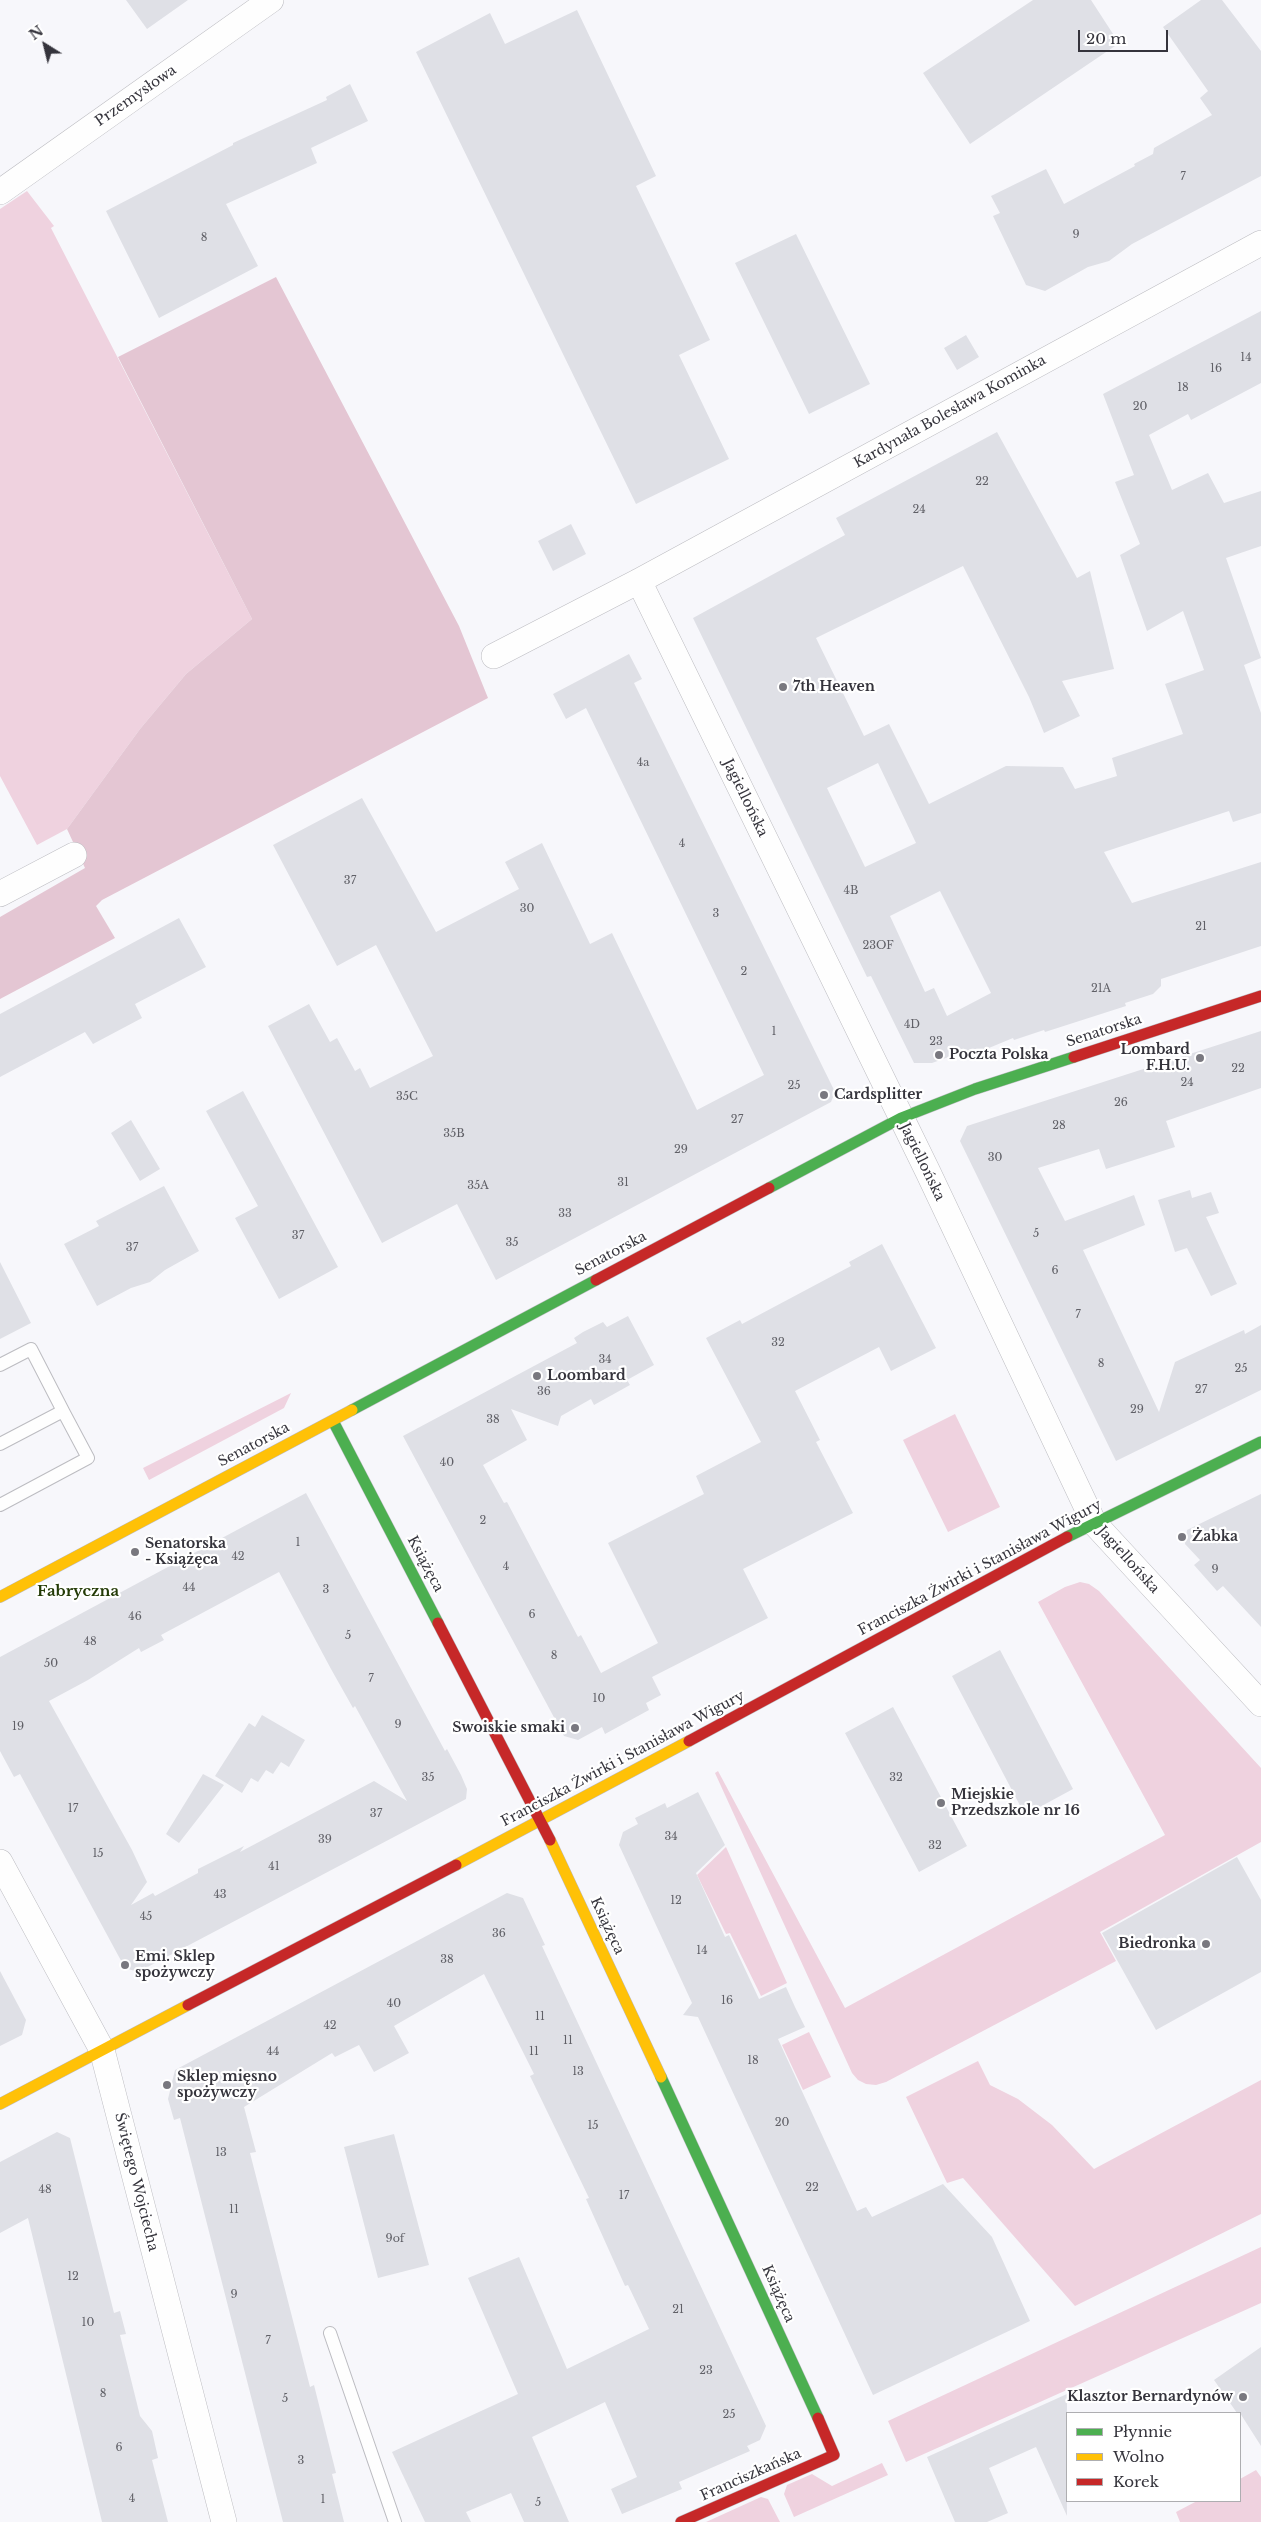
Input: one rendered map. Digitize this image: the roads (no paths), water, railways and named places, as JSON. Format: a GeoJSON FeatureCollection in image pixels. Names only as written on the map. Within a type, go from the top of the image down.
{"type":"FeatureCollection","features":[{"type":"Feature","properties":{"kind":"street","name":"Przemysłowa"},"geometry":{"type":"LineString","coordinates":[[0,192],[272,0]]}},
{"type":"Feature","properties":{"kind":"street","name":"Kardynała Bolesława Kominka"},"geometry":{"type":"LineString","coordinates":[[494,656],[639,581],[1261,243]]}},
{"type":"Feature","properties":{"kind":"street","name":"Jagiellońska"},"geometry":{"type":"LineString","coordinates":[[639,581],[901,1118],[1094,1523],[1261,1704]]}},
{"type":"Feature","properties":{"kind":"street"},"geometry":{"type":"LineString","coordinates":[[0,894],[74,855]]}},
{"type":"Feature","properties":{"kind":"street","name":"Senatorska"},"geometry":{"type":"LineString","coordinates":[[0,1597],[901,1118],[975,1088],[1261,996]]}},
{"type":"Feature","properties":{"kind":"street","name":"Książęca"},"geometry":{"type":"LineString","coordinates":[[333,1420],[541,1820],[754,2276],[834,2455]]}},
{"type":"Feature","properties":{"kind":"street","name":"Franciszka Żwirki i Stanisława Wigury"},"geometry":{"type":"LineString","coordinates":[[0,2104],[541,1820],[1094,1523],[1261,1442]]}},
{"type":"Feature","properties":{"kind":"street","name":"Świętego Wojciecha"},"geometry":{"type":"LineString","coordinates":[[0,1862],[102,2050],[224,2522]]}},
{"type":"Feature","properties":{"kind":"street","name":"Franciszkańska"},"geometry":{"type":"LineString","coordinates":[[681,2522],[834,2455]]}},
{"type":"Feature","properties":{"kind":"lane"},"geometry":{"type":"LineString","coordinates":[[0,1365],[31,1349],[88,1458],[0,1505]]}},
{"type":"Feature","properties":{"kind":"lane"},"geometry":{"type":"LineString","coordinates":[[0,1444],[63,1411]]}},
{"type":"Feature","properties":{"kind":"lane"},"geometry":{"type":"LineString","coordinates":[[330,2333],[395,2522]]}},
{"type":"Feature","properties":{"kind":"place","name":"7th Heaven"},"geometry":{"type":"Point","coordinates":[783,687]}},
{"type":"Feature","properties":{"kind":"place","name":"Poczta Polska"},"geometry":{"type":"Point","coordinates":[939,1055]}},
{"type":"Feature","properties":{"kind":"place","name":"Lombard F.H.U."},"geometry":{"type":"Point","coordinates":[1200,1058]}},
{"type":"Feature","properties":{"kind":"place","name":"Cardsplitter"},"geometry":{"type":"Point","coordinates":[824,1095]}},
{"type":"Feature","properties":{"kind":"place","name":"Loombard"},"geometry":{"type":"Point","coordinates":[537,1376]}},
{"type":"Feature","properties":{"kind":"place","name":"Żabka"},"geometry":{"type":"Point","coordinates":[1182,1537]}},
{"type":"Feature","properties":{"kind":"place","name":"Senatorska - Książęca"},"geometry":{"type":"Point","coordinates":[135,1552]}},
{"type":"Feature","properties":{"kind":"place","name":"Swoiskie smaki"},"geometry":{"type":"Point","coordinates":[575,1728]}},
{"type":"Feature","properties":{"kind":"place","name":"Miejskie Przedszkole nr 16"},"geometry":{"type":"Point","coordinates":[941,1803]}},
{"type":"Feature","properties":{"kind":"place","name":"Biedronka"},"geometry":{"type":"Point","coordinates":[1206,1944]}},
{"type":"Feature","properties":{"kind":"place","name":"Emi. Sklep spożywczy"},"geometry":{"type":"Point","coordinates":[125,1965]}},
{"type":"Feature","properties":{"kind":"place","name":"Sklep mięsno spożywczy"},"geometry":{"type":"Point","coordinates":[167,2085]}},
{"type":"Feature","properties":{"kind":"place","name":"Klasztor Bernardynów"},"geometry":{"type":"Point","coordinates":[1243,2397]}},
{"type":"Feature","properties":{"kind":"district","name":"Fabryczna"},"geometry":{"type":"Point","coordinates":[78,1592]}}]}
